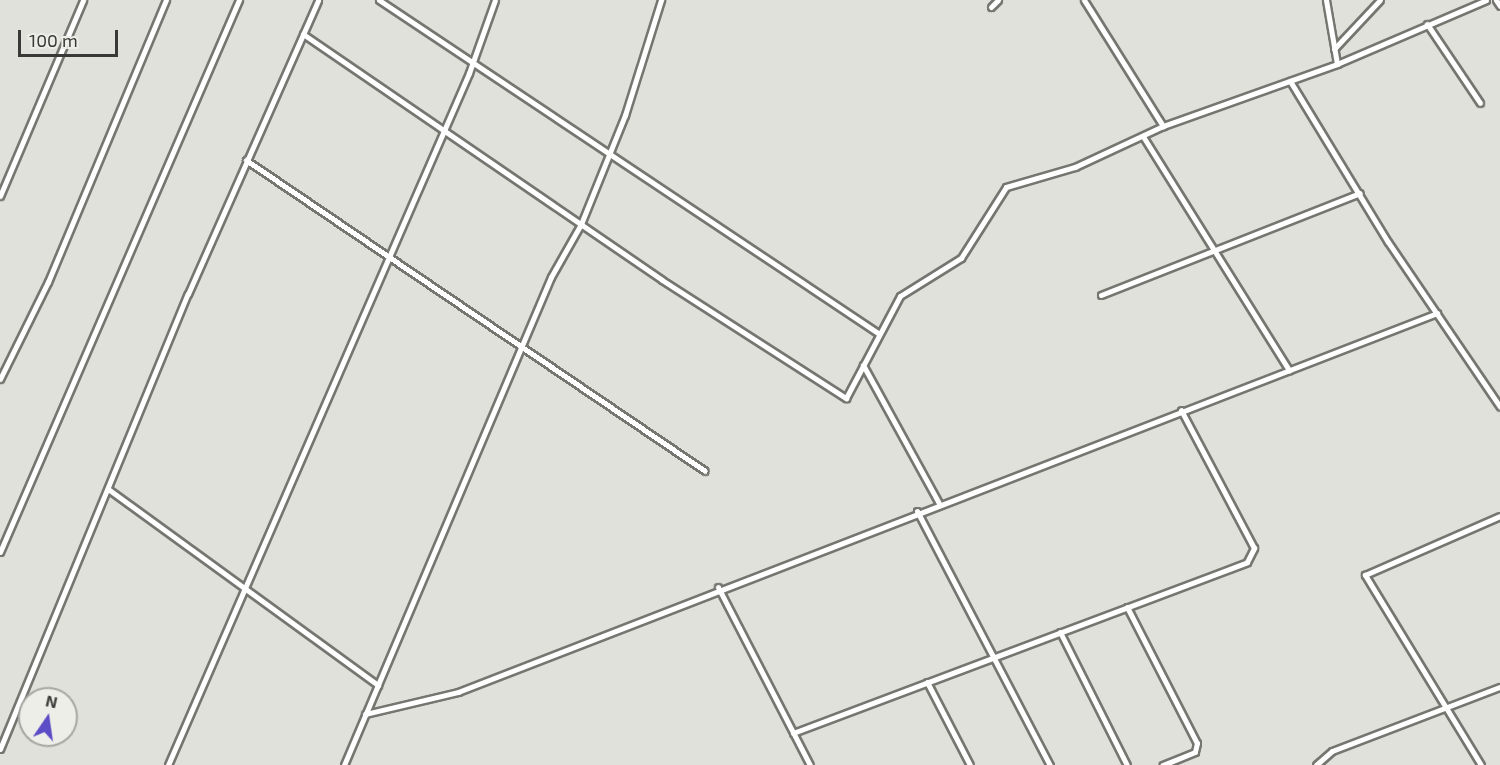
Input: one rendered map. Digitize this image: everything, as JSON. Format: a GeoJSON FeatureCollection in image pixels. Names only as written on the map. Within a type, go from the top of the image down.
{"type":"FeatureCollection","features":[{"type":"Feature","properties":{"kind":"street"},"geometry":{"type":"LineString","coordinates":[[0,196],[83,0]]}},
{"type":"Feature","properties":{"kind":"street"},"geometry":{"type":"LineString","coordinates":[[0,379],[48,282],[166,0]]}},
{"type":"Feature","properties":{"kind":"street"},"geometry":{"type":"LineString","coordinates":[[0,552],[238,0]]}},
{"type":"Feature","properties":{"kind":"street"},"geometry":{"type":"LineString","coordinates":[[0,749],[246,160],[318,0]]}},
{"type":"Feature","properties":{"kind":"street"},"geometry":{"type":"LineString","coordinates":[[379,0],[878,333]]}},
{"type":"Feature","properties":{"kind":"street"},"geometry":{"type":"LineString","coordinates":[[168,765],[385,258],[444,128],[495,0]]}},
{"type":"Feature","properties":{"kind":"street"},"geometry":{"type":"LineString","coordinates":[[344,765],[520,350],[581,224],[661,0]]}},
{"type":"Feature","properties":{"kind":"street"},"geometry":{"type":"LineString","coordinates":[[991,7],[998,0]]}},
{"type":"Feature","properties":{"kind":"street"},"geometry":{"type":"LineString","coordinates":[[1084,0],[1163,126]]}},
{"type":"Feature","properties":{"kind":"street"},"geometry":{"type":"LineString","coordinates":[[1326,0],[1337,64]]}},
{"type":"Feature","properties":{"kind":"street"},"geometry":{"type":"LineString","coordinates":[[1334,49],[1380,0]]}},
{"type":"Feature","properties":{"kind":"street"},"geometry":{"type":"LineString","coordinates":[[303,34],[444,128],[581,224],[846,398],[878,333],[900,296],[961,258],[1006,187],[1144,138],[1163,126],[1337,64],[1486,0]]}},
{"type":"Feature","properties":{"kind":"street"},"geometry":{"type":"LineString","coordinates":[[1496,0],[1500,6]]}},
{"type":"Feature","properties":{"kind":"street"},"geometry":{"type":"LineString","coordinates":[[1427,24],[1480,103]]}},
{"type":"Feature","properties":{"kind":"street"},"geometry":{"type":"LineString","coordinates":[[1290,81],[1360,194],[1500,407]]}},
{"type":"Feature","properties":{"kind":"street"},"geometry":{"type":"LineString","coordinates":[[1144,138],[1217,251],[1288,370]]}},
{"type":"Feature","properties":{"kind":"street"},"geometry":{"type":"LineString","coordinates":[[246,160],[520,350],[705,471]]}},
{"type":"Feature","properties":{"kind":"street"},"geometry":{"type":"LineString","coordinates":[[1101,295],[1360,194]]}},
{"type":"Feature","properties":{"kind":"street"},"geometry":{"type":"LineString","coordinates":[[365,714],[458,692],[718,587],[1437,313]]}},
{"type":"Feature","properties":{"kind":"street"},"geometry":{"type":"LineString","coordinates":[[862,365],[939,503]]}},
{"type":"Feature","properties":{"kind":"street"},"geometry":{"type":"LineString","coordinates":[[793,733],[1127,607],[1254,555],[1181,410]]}},
{"type":"Feature","properties":{"kind":"street"},"geometry":{"type":"LineString","coordinates":[[108,489],[378,685]]}},
{"type":"Feature","properties":{"kind":"street"},"geometry":{"type":"LineString","coordinates":[[917,512],[1050,765]]}},
{"type":"Feature","properties":{"kind":"street"},"geometry":{"type":"LineString","coordinates":[[1481,765],[1365,575],[1500,516]]}},
{"type":"Feature","properties":{"kind":"street"},"geometry":{"type":"LineString","coordinates":[[718,587],[810,765]]}},
{"type":"Feature","properties":{"kind":"street"},"geometry":{"type":"LineString","coordinates":[[1127,607],[1197,743],[1195,752],[1162,765]]}},
{"type":"Feature","properties":{"kind":"street"},"geometry":{"type":"LineString","coordinates":[[1060,632],[1127,765]]}},
{"type":"Feature","properties":{"kind":"street"},"geometry":{"type":"LineString","coordinates":[[927,682],[970,765]]}},
{"type":"Feature","properties":{"kind":"street"},"geometry":{"type":"LineString","coordinates":[[1316,765],[1332,751],[1500,687]]}}]}
